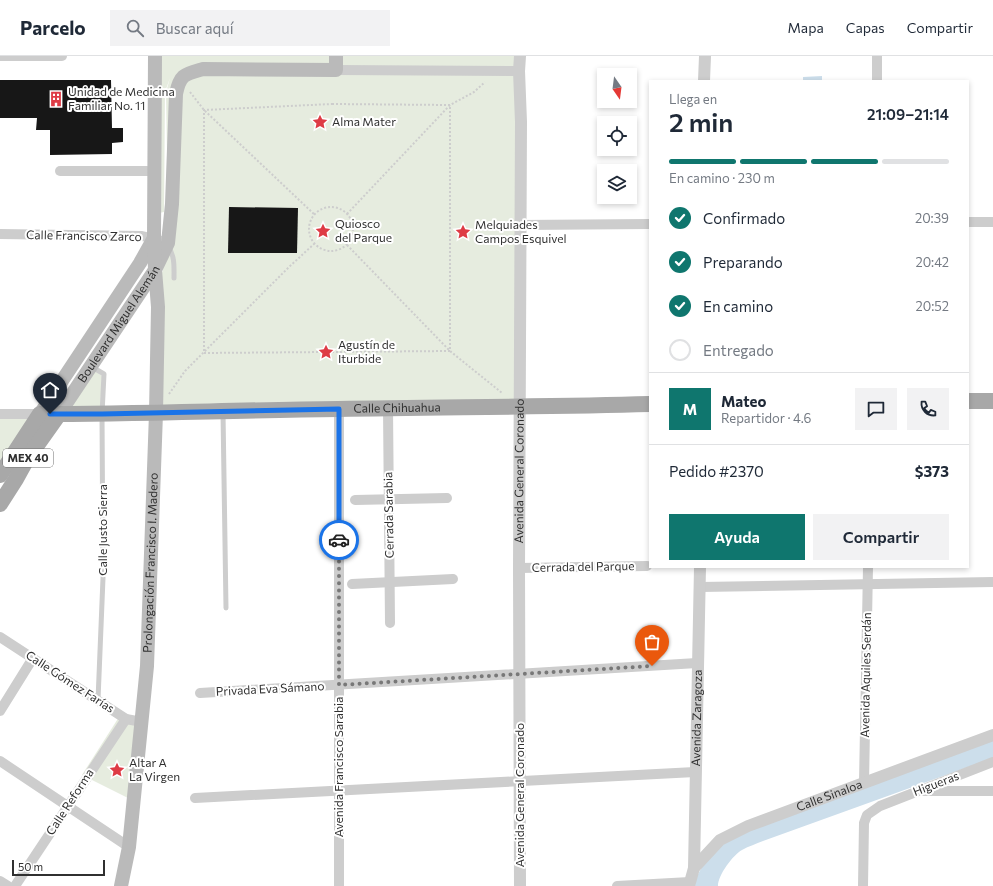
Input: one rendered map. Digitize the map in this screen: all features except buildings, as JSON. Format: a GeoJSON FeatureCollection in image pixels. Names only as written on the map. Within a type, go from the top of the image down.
{"type":"FeatureCollection","features":[{"type":"Feature","properties":{"kind":"main road","name":"MEX 40"},"geometry":{"type":"LineString","coordinates":[[154,238],[155,56]]}},
{"type":"Feature","properties":{"kind":"main road","name":"MEX 40"},"geometry":{"type":"LineString","coordinates":[[168,243],[172,204],[176,94],[180,80],[184,76],[204,69],[336,63]]}},
{"type":"Feature","properties":{"kind":"main road","name":"Boulevard Miguel Alemán"},"geometry":{"type":"LineString","coordinates":[[0,475],[140,263],[154,238]]}},
{"type":"Feature","properties":{"kind":"main road","name":"Prolongación Francisco I. Madero"},"geometry":{"type":"LineString","coordinates":[[121,886],[130,846],[147,666],[156,413],[158,307],[154,238]]}},
{"type":"Feature","properties":{"kind":"main road","name":"Boulevard Miguel Alemán"},"geometry":{"type":"LineString","coordinates":[[0,504],[27,459],[92,366],[155,270],[168,243]]}},
{"type":"Feature","properties":{"kind":"main road"},"geometry":{"type":"LineString","coordinates":[[969,401],[993,401]]}},
{"type":"Feature","properties":{"kind":"main road","name":"Calle Chihuahua"},"geometry":{"type":"LineString","coordinates":[[40,414],[649,404]]}},
{"type":"Feature","properties":{"kind":"main road"},"geometry":{"type":"LineString","coordinates":[[27,459],[38,452],[58,427],[65,423],[98,414]]}},
{"type":"Feature","properties":{"kind":"street"},"geometry":{"type":"LineString","coordinates":[[0,56],[62,56]]}},
{"type":"Feature","properties":{"kind":"street","name":"Avenida General Coronado"},"geometry":{"type":"LineString","coordinates":[[520,56],[520,886]]}},
{"type":"Feature","properties":{"kind":"street"},"geometry":{"type":"LineString","coordinates":[[704,80],[705,56]]}},
{"type":"Feature","properties":{"kind":"street"},"geometry":{"type":"LineString","coordinates":[[877,56],[877,80]]}},
{"type":"Feature","properties":{"kind":"street"},"geometry":{"type":"LineString","coordinates":[[336,63],[519,71]]}},
{"type":"Feature","properties":{"kind":"street"},"geometry":{"type":"LineString","coordinates":[[60,171],[155,171]]}},
{"type":"Feature","properties":{"kind":"street"},"geometry":{"type":"LineString","coordinates":[[969,222],[993,222]]}},
{"type":"Feature","properties":{"kind":"street"},"geometry":{"type":"LineString","coordinates":[[520,225],[649,224]]}},
{"type":"Feature","properties":{"kind":"street","name":"Calle Francisco Zarco"},"geometry":{"type":"LineString","coordinates":[[0,234],[142,236],[168,243]]}},
{"type":"Feature","properties":{"kind":"street","name":"Cerrada Sarabia"},"geometry":{"type":"LineString","coordinates":[[388,408],[390,623]]}},
{"type":"Feature","properties":{"kind":"street","name":"Avenida Francisco Sarabia"},"geometry":{"type":"LineString","coordinates":[[339,409],[339,886]]}},
{"type":"Feature","properties":{"kind":"street","name":"Calle Chihuahua"},"geometry":{"type":"LineString","coordinates":[[0,414],[40,414]]}},
{"type":"Feature","properties":{"kind":"street"},"geometry":{"type":"LineString","coordinates":[[355,500],[447,498]]}},
{"type":"Feature","properties":{"kind":"street","name":"Cerrada del Parque"},"geometry":{"type":"LineString","coordinates":[[519,568],[647,566]]}},
{"type":"Feature","properties":{"kind":"street","name":"Avenida Zaragoza"},"geometry":{"type":"LineString","coordinates":[[694,868],[700,568]]}},
{"type":"Feature","properties":{"kind":"street","name":"Avenida Aquiles Serdán"},"geometry":{"type":"LineString","coordinates":[[864,783],[868,568]]}},
{"type":"Feature","properties":{"kind":"street"},"geometry":{"type":"LineString","coordinates":[[352,584],[453,579]]}},
{"type":"Feature","properties":{"kind":"street"},"geometry":{"type":"LineString","coordinates":[[700,587],[993,582]]}},
{"type":"Feature","properties":{"kind":"street","name":"Calle Gómez Farías"},"geometry":{"type":"LineString","coordinates":[[0,637],[126,719],[142,722]]}},
{"type":"Feature","properties":{"kind":"street"},"geometry":{"type":"LineString","coordinates":[[0,711],[33,658]]}},
{"type":"Feature","properties":{"kind":"street","name":"Privada Eva Sámano"},"geometry":{"type":"LineString","coordinates":[[200,693],[697,663]]}},
{"type":"Feature","properties":{"kind":"street","name":"Calle Reforma"},"geometry":{"type":"LineString","coordinates":[[15,886],[126,719]]}},
{"type":"Feature","properties":{"kind":"street","name":"Calle Sinaloa"},"geometry":{"type":"LineString","coordinates":[[689,884],[694,868],[720,840],[748,826],[993,735]]}},
{"type":"Feature","properties":{"kind":"street"},"geometry":{"type":"LineString","coordinates":[[0,761],[67,807],[130,846]]}},
{"type":"Feature","properties":{"kind":"street","name":"Higueras"},"geometry":{"type":"LineString","coordinates":[[863,886],[864,823],[867,815],[880,806],[993,762]]}},
{"type":"Feature","properties":{"kind":"street"},"geometry":{"type":"LineString","coordinates":[[195,798],[695,772]]}},
{"type":"Feature","properties":{"kind":"street"},"geometry":{"type":"LineString","coordinates":[[917,791],[993,791]]}},
{"type":"Feature","properties":{"kind":"street"},"geometry":{"type":"LineString","coordinates":[[0,881],[8,886]]}},
{"type":"Feature","properties":{"kind":"street"},"geometry":{"type":"LineString","coordinates":[[617,886],[689,884]]}},
{"type":"Feature","properties":{"kind":"lane"},"geometry":{"type":"LineString","coordinates":[[168,243],[168,247],[174,262],[174,278]]}},
{"type":"Feature","properties":{"kind":"lane","name":"Calle Justo Sierra"},"geometry":{"type":"LineString","coordinates":[[92,366],[104,374],[98,414],[103,578],[98,701]]}},
{"type":"Feature","properties":{"kind":"lane"},"geometry":{"type":"LineString","coordinates":[[223,411],[226,608]]}},
{"type":"Feature","properties":{"kind":"path"},"geometry":{"type":"LineString","coordinates":[[189,91],[204,110],[315,215]]}},
{"type":"Feature","properties":{"kind":"path"},"geometry":{"type":"LineString","coordinates":[[347,214],[450,105],[474,92]]}},
{"type":"Feature","properties":{"kind":"path"},"geometry":{"type":"LineString","coordinates":[[204,110],[332,104],[450,105]]}},
{"type":"Feature","properties":{"kind":"path"},"geometry":{"type":"LineString","coordinates":[[450,105],[450,350]]}},
{"type":"Feature","properties":{"kind":"path"},"geometry":{"type":"LineString","coordinates":[[204,110],[204,353]]}},
{"type":"Feature","properties":{"kind":"path"},"geometry":{"type":"LineString","coordinates":[[324,208],[337,208],[347,214],[353,231],[347,245],[341,249],[327,251],[320,249],[314,244],[309,233],[309,226],[315,215],[324,208]]}},
{"type":"Feature","properties":{"kind":"path"},"geometry":{"type":"LineString","coordinates":[[168,395],[185,371],[314,244]]}},
{"type":"Feature","properties":{"kind":"path"},"geometry":{"type":"LineString","coordinates":[[347,245],[450,350],[502,392]]}},
{"type":"Feature","properties":{"kind":"path"},"geometry":{"type":"LineString","coordinates":[[204,353],[450,350]]}},
{"type":"Feature","properties":{"kind":"shaded area"},"geometry":{"type":"Polygon","coordinates":[[[152,56],[517,56],[518,409],[150,412],[153,296],[163,270],[168,217],[166,92],[170,78],[165,92],[164,212],[159,213],[152,56]]]}},
{"type":"Feature","properties":{"kind":"shaded area"},"geometry":{"type":"Polygon","coordinates":[[[88,366],[102,376],[100,412],[59,411],[88,366]]]}},
{"type":"Feature","properties":{"kind":"shaded area"},"geometry":{"type":"Polygon","coordinates":[[[0,415],[38,415],[0,472],[0,415]]]}},
{"type":"Feature","properties":{"kind":"shaded area"},"geometry":{"type":"Polygon","coordinates":[[[119,717],[144,722],[136,802],[82,775],[119,717]]]}},
{"type":"Feature","properties":{"kind":"water"},"geometry":{"type":"Polygon","coordinates":[[[822,76],[822,80],[803,80],[803,77],[822,76]]]}},
{"type":"Feature","properties":{"kind":"water"},"geometry":{"type":"Polygon","coordinates":[[[993,739],[993,758],[750,846],[738,853],[730,861],[720,876],[718,886],[695,886],[704,864],[733,836],[993,739]]]}},
{"type":"Feature","properties":{"kind":"way so far"},"geometry":{"type":"LineString","coordinates":[[339,540],[339,685],[652,666]]}},
{"type":"Feature","properties":{"kind":"place","name":"Unidad de Medicina Familiar No. 11"},"geometry":{"type":"Point","coordinates":[56,99]}},
{"type":"Feature","properties":{"kind":"place","name":"Alma Mater"},"geometry":{"type":"Point","coordinates":[320,122]}},
{"type":"Feature","properties":{"kind":"place","name":"Quiosco del Parque"},"geometry":{"type":"Point","coordinates":[323,231]}},
{"type":"Feature","properties":{"kind":"place","name":"Melquiades Campos Esquivel"},"geometry":{"type":"Point","coordinates":[463,232]}},
{"type":"Feature","properties":{"kind":"place","name":"Agustín de Iturbide"},"geometry":{"type":"Point","coordinates":[326,352]}},
{"type":"Feature","properties":{"kind":"place","name":"Altar A La Virgen"},"geometry":{"type":"Point","coordinates":[117,770]}},
{"type":"Feature","properties":{"kind":"route"},"geometry":{"type":"LineString","coordinates":[[50,414],[339,409],[339,540]]}}]}
